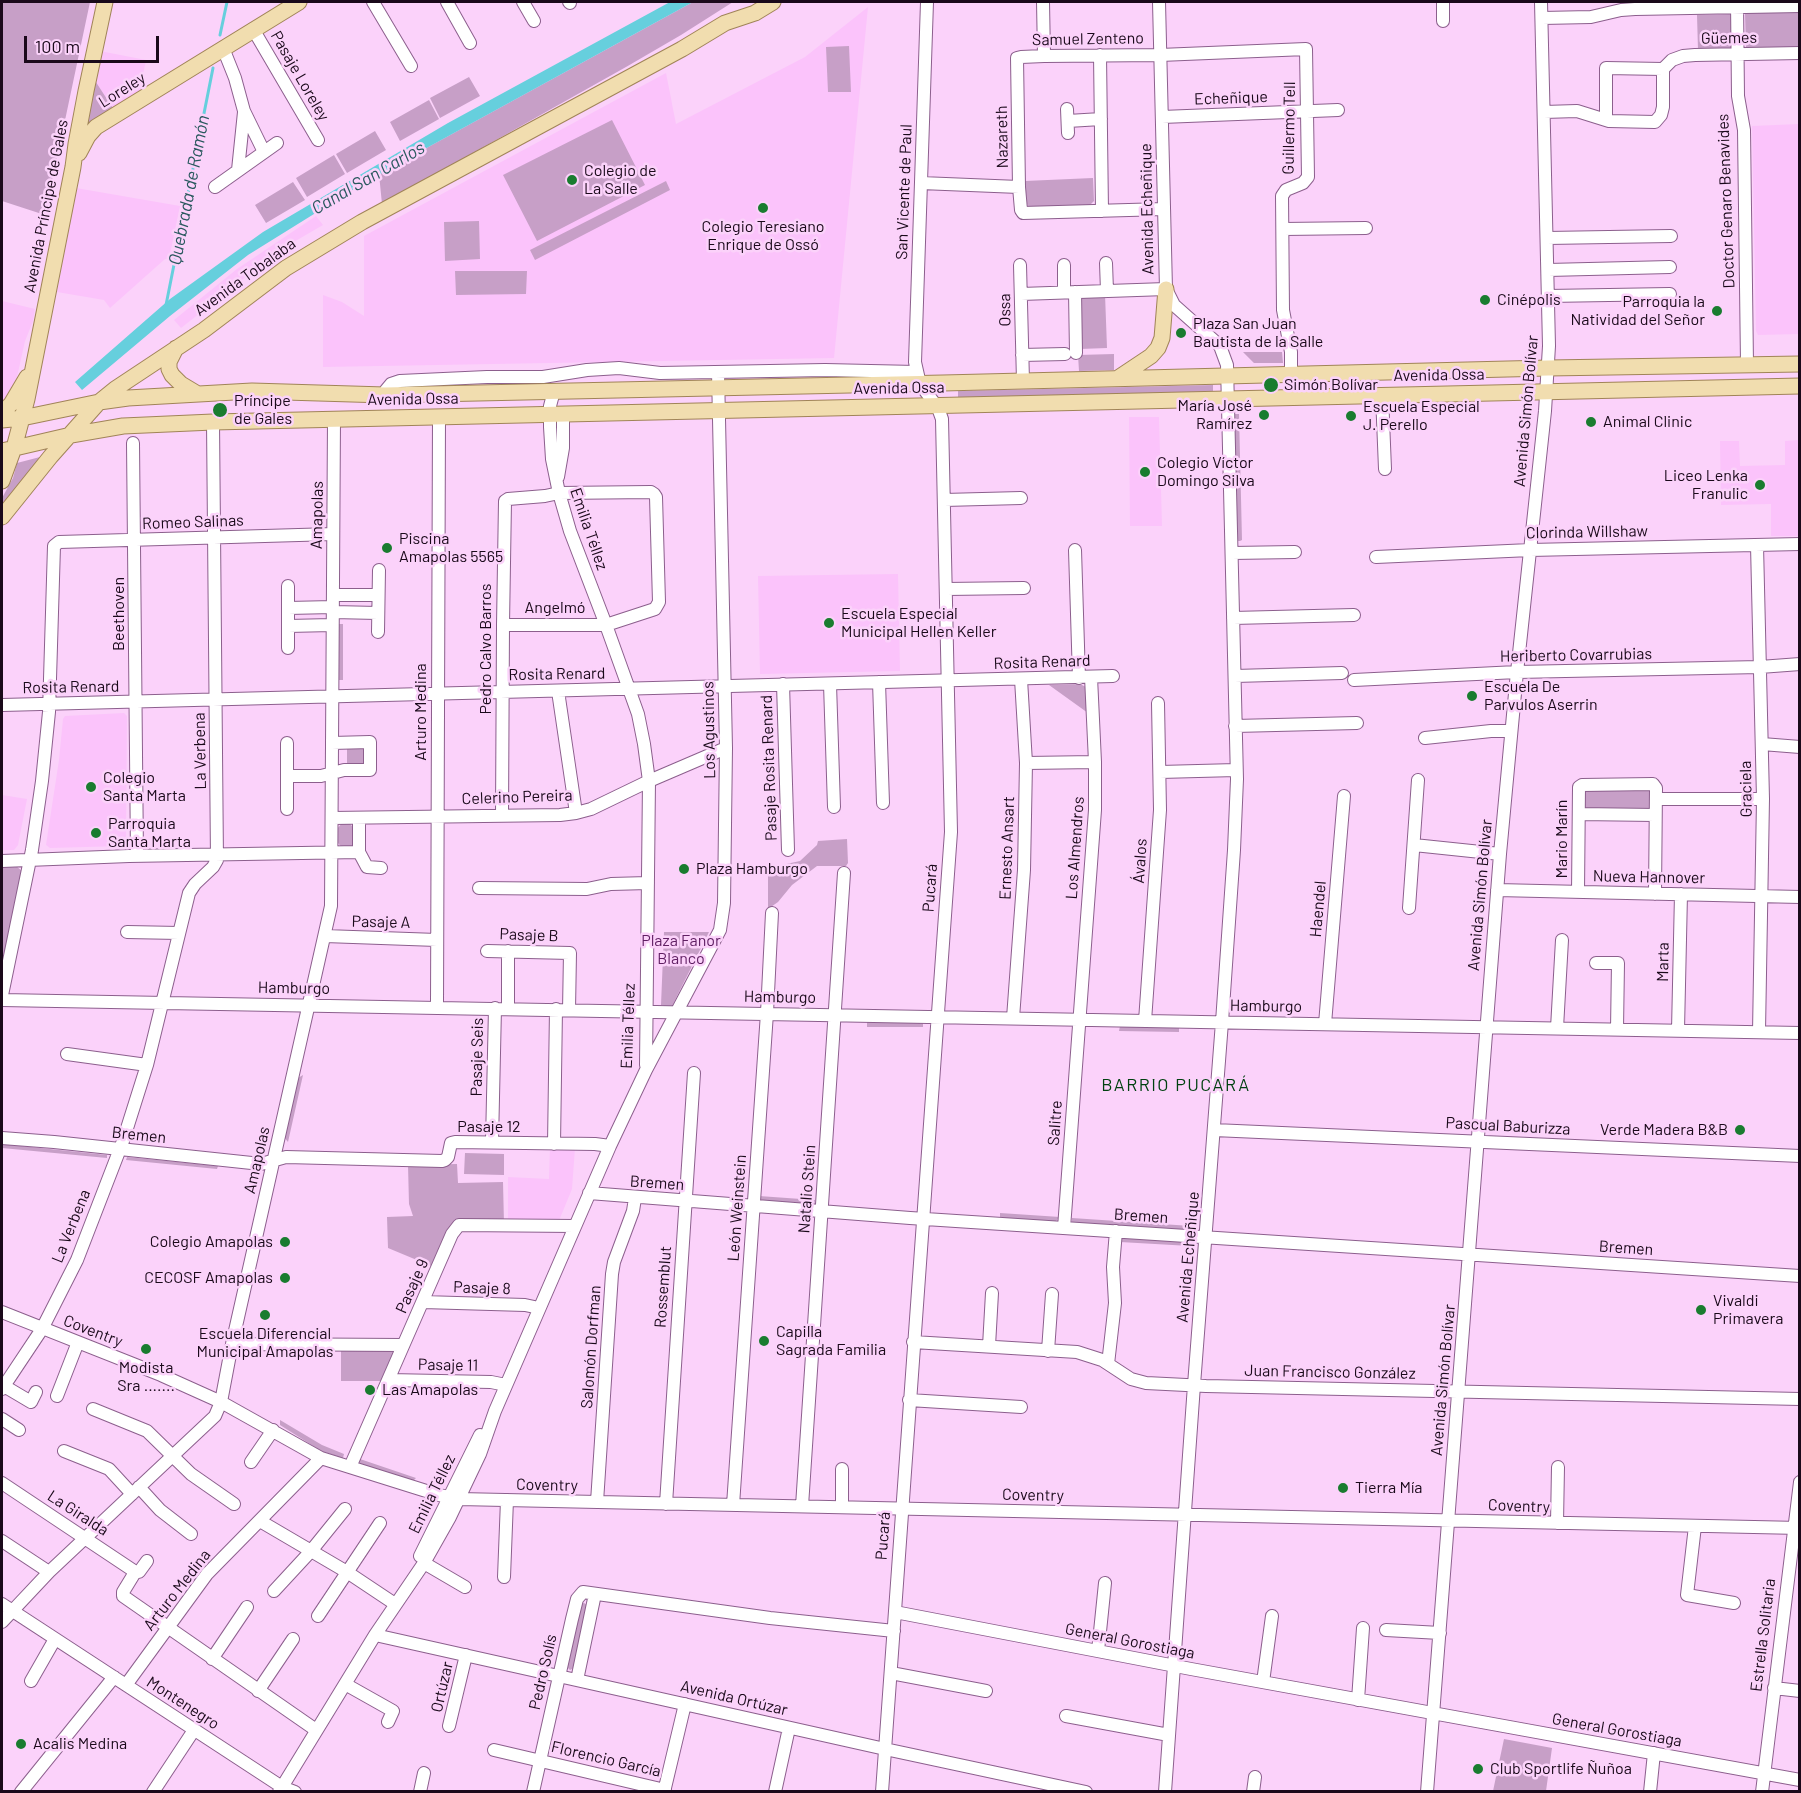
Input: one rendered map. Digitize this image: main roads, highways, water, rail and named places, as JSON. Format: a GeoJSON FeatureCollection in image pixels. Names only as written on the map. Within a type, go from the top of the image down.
{"type":"FeatureCollection","features":[{"type":"Feature","properties":{"kind":"main road","name":"Avenida Príncipe de Gales"},"geometry":{"type":"LineString","coordinates":[[22,418],[105,2]]}},
{"type":"Feature","properties":{"kind":"main road","name":"Loreley"},"geometry":{"type":"LineString","coordinates":[[73,167],[83,143],[96,127],[299,2]]}},
{"type":"Feature","properties":{"kind":"main road"},"geometry":{"type":"LineString","coordinates":[[725,23],[753,2]]}},
{"type":"Feature","properties":{"kind":"main road","name":"Avenida Tobalaba"},"geometry":{"type":"LineString","coordinates":[[2,517],[99,402],[204,330],[286,268],[339,235],[682,49],[725,23],[754,13],[773,2]]}},
{"type":"Feature","properties":{"kind":"main road"},"geometry":{"type":"LineString","coordinates":[[1118,378],[1151,356],[1161,343],[1166,289]]}},
{"type":"Feature","properties":{"kind":"main road"},"geometry":{"type":"LineString","coordinates":[[176,348],[169,362],[169,369],[181,384],[196,393]]}},
{"type":"Feature","properties":{"kind":"main road","name":"Avenida Ossa"},"geometry":{"type":"LineString","coordinates":[[2,420],[99,402],[152,395],[196,393],[262,391],[385,396],[718,388],[918,378],[1023,381],[1800,364]]}},
{"type":"Feature","properties":{"kind":"main road"},"geometry":{"type":"LineString","coordinates":[[2,413],[33,367]]}},
{"type":"Feature","properties":{"kind":"main road","name":"Avenida Ossa"},"geometry":{"type":"LineString","coordinates":[[8,449],[71,435],[134,425],[213,422],[1800,386]]}},
{"type":"Feature","properties":{"kind":"main road"},"geometry":{"type":"LineString","coordinates":[[384,418],[385,396]]}},
{"type":"Feature","properties":{"kind":"main road"},"geometry":{"type":"LineString","coordinates":[[2,481],[8,449],[22,418]]}},
{"type":"Feature","properties":{"kind":"water","name":"Canal San Carlos"},"geometry":{"type":"Polygon","coordinates":[[[670,2],[693,2],[351,191],[248,255],[170,316],[82,390],[75,382],[170,299],[263,232],[448,123],[670,2]]]}},
{"type":"Feature","properties":{"kind":"waterway","name":"Quebrada de Ramón"},"geometry":{"type":"LineString","coordinates":[[220,35],[227,2]]}},
{"type":"Feature","properties":{"kind":"waterway","name":"Quebrada de Ramón"},"geometry":{"type":"LineString","coordinates":[[166,305],[213,68]]}},
{"type":"Feature","properties":{"kind":"place","name":"Colegio de La Salle"},"geometry":{"type":"Point","coordinates":[572,180]}},
{"type":"Feature","properties":{"kind":"place","name":"Colegio Teresiano Enrique de Ossó"},"geometry":{"type":"Point","coordinates":[763,208]}},
{"type":"Feature","properties":{"kind":"place","name":"Cinépolis"},"geometry":{"type":"Point","coordinates":[1485,300]}},
{"type":"Feature","properties":{"kind":"place","name":"Parroquia la Natividad del Señor"},"geometry":{"type":"Point","coordinates":[1717,311]}},
{"type":"Feature","properties":{"kind":"place","name":"Plaza San Juan Bautista de la Salle"},"geometry":{"type":"Point","coordinates":[1181,333]}},
{"type":"Feature","properties":{"kind":"place","name":"Simón Bolívar"},"geometry":{"type":"Point","coordinates":[1271,385]}},
{"type":"Feature","properties":{"kind":"place","name":"Príncipe de Gales"},"geometry":{"type":"Point","coordinates":[220,410]}},
{"type":"Feature","properties":{"kind":"place","name":"María José Ramírez"},"geometry":{"type":"Point","coordinates":[1264,415]}},
{"type":"Feature","properties":{"kind":"place","name":"Escuela Especial J. Perello"},"geometry":{"type":"Point","coordinates":[1351,416]}},
{"type":"Feature","properties":{"kind":"place","name":"Animal Clinic"},"geometry":{"type":"Point","coordinates":[1591,422]}},
{"type":"Feature","properties":{"kind":"place","name":"Colegio Víctor Domingo Silva"},"geometry":{"type":"Point","coordinates":[1145,472]}},
{"type":"Feature","properties":{"kind":"place","name":"Liceo Lenka Franulic"},"geometry":{"type":"Point","coordinates":[1760,485]}},
{"type":"Feature","properties":{"kind":"place","name":"Piscina Amapolas 5565"},"geometry":{"type":"Point","coordinates":[387,548]}},
{"type":"Feature","properties":{"kind":"place","name":"Escuela Especial Municipal Hellen Keller"},"geometry":{"type":"Point","coordinates":[829,623]}},
{"type":"Feature","properties":{"kind":"place","name":"Escuela De Parvulos Aserrin"},"geometry":{"type":"Point","coordinates":[1472,696]}},
{"type":"Feature","properties":{"kind":"place","name":"Colegio Santa Marta"},"geometry":{"type":"Point","coordinates":[91,787]}},
{"type":"Feature","properties":{"kind":"place","name":"Parroquia Santa Marta"},"geometry":{"type":"Point","coordinates":[96,833]}},
{"type":"Feature","properties":{"kind":"place","name":"Plaza Hamburgo"},"geometry":{"type":"Point","coordinates":[684,869]}},
{"type":"Feature","properties":{"kind":"place","name":"Verde Madera B&B"},"geometry":{"type":"Point","coordinates":[1740,1130]}},
{"type":"Feature","properties":{"kind":"place","name":"Colegio Amapolas"},"geometry":{"type":"Point","coordinates":[285,1242]}},
{"type":"Feature","properties":{"kind":"place","name":"CECOSF Amapolas"},"geometry":{"type":"Point","coordinates":[285,1278]}},
{"type":"Feature","properties":{"kind":"place","name":"Vivaldi Primavera"},"geometry":{"type":"Point","coordinates":[1701,1310]}},
{"type":"Feature","properties":{"kind":"place","name":"Escuela Diferencial Municipal Amapolas"},"geometry":{"type":"Point","coordinates":[265,1315]}},
{"type":"Feature","properties":{"kind":"place","name":"Capilla Sagrada Familia"},"geometry":{"type":"Point","coordinates":[764,1341]}},
{"type":"Feature","properties":{"kind":"place","name":"Modista Sra ......."},"geometry":{"type":"Point","coordinates":[146,1349]}},
{"type":"Feature","properties":{"kind":"place","name":"Las Amapolas"},"geometry":{"type":"Point","coordinates":[370,1390]}},
{"type":"Feature","properties":{"kind":"place","name":"Tierra Mía"},"geometry":{"type":"Point","coordinates":[1343,1488]}},
{"type":"Feature","properties":{"kind":"place","name":"Acalis Medina"},"geometry":{"type":"Point","coordinates":[21,1744]}},
{"type":"Feature","properties":{"kind":"place","name":"Club Sportlife Ñuñoa"},"geometry":{"type":"Point","coordinates":[1478,1769]}},
{"type":"Feature","properties":{"kind":"district","name":"BARRIO PUCARÁ"},"geometry":{"type":"Point","coordinates":[1176,1085]}},
{"type":"Feature","properties":{"kind":"park label","name":"Plaza Fanor Blanco"},"geometry":{"type":"Point","coordinates":[681,950]}}]}
